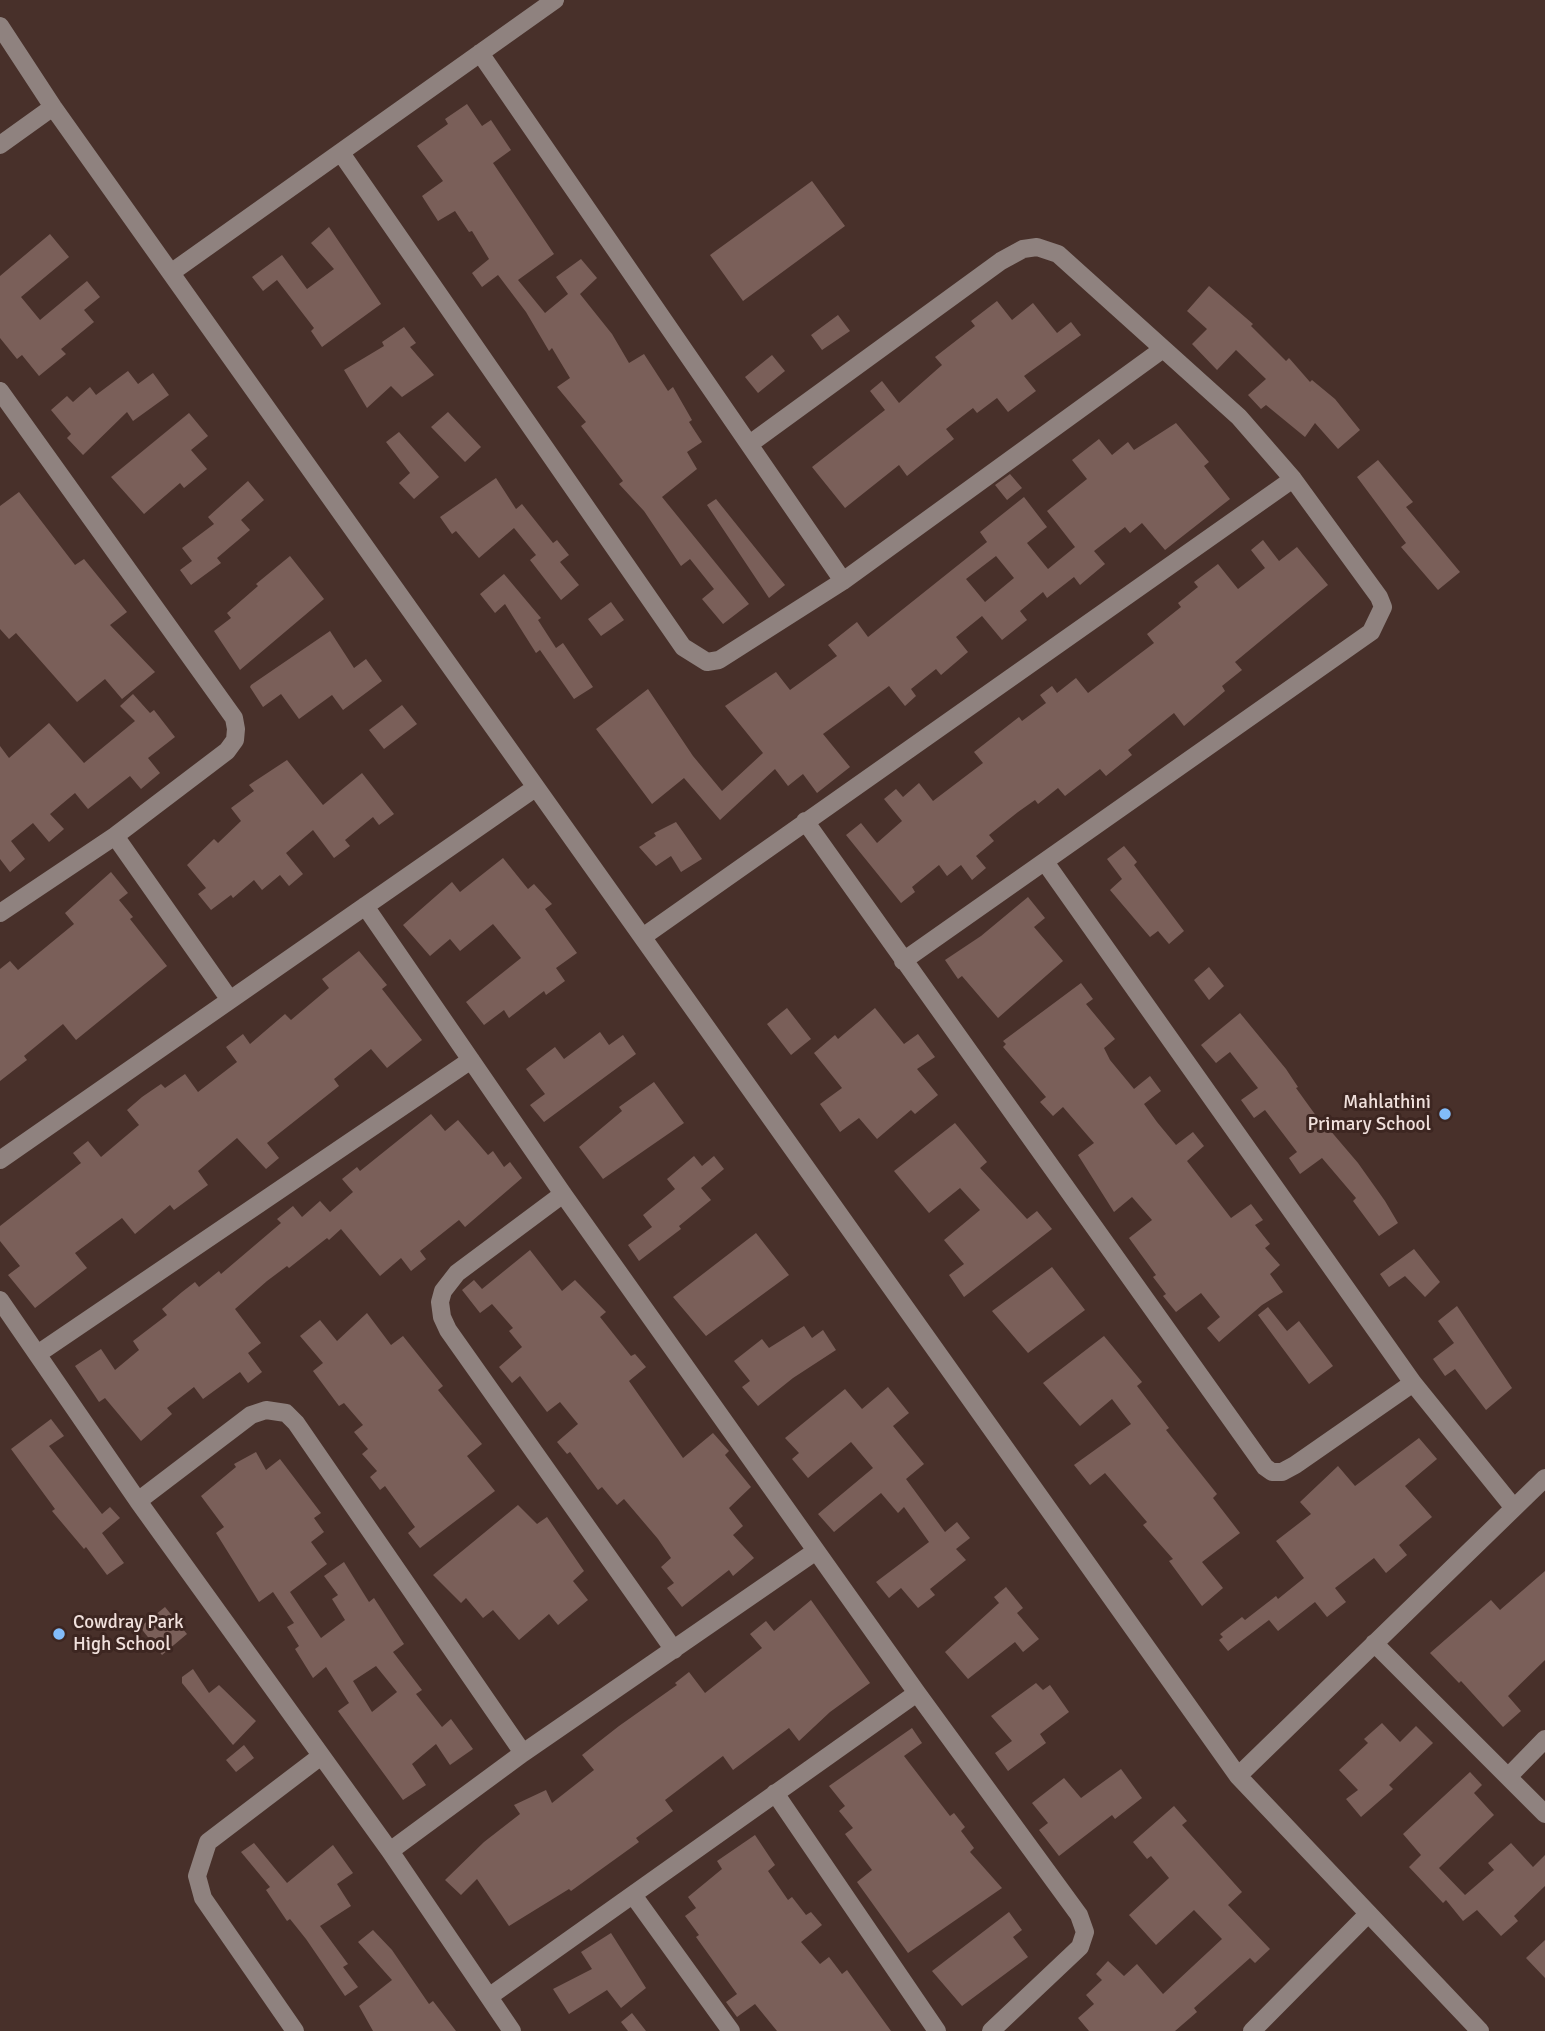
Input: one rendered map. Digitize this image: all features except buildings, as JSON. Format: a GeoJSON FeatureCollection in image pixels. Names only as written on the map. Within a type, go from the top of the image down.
{"type":"FeatureCollection","features":[{"type":"Feature","properties":{"kind":"street"},"geometry":{"type":"LineString","coordinates":[[172,272],[555,0]]}},
{"type":"Feature","properties":{"kind":"street"},"geometry":{"type":"LineString","coordinates":[[0,26],[53,107],[535,788],[643,936],[859,1246],[1238,1776],[1367,1915],[1480,2031]]}},
{"type":"Feature","properties":{"kind":"street"},"geometry":{"type":"LineString","coordinates":[[480,52],[843,580]]}},
{"type":"Feature","properties":{"kind":"street"},"geometry":{"type":"LineString","coordinates":[[0,145],[53,107]]}},
{"type":"Feature","properties":{"kind":"street"},"geometry":{"type":"LineString","coordinates":[[341,153],[683,647],[707,662],[719,660],[843,580],[1163,349]]}},
{"type":"Feature","properties":{"kind":"street"},"geometry":{"type":"LineString","coordinates":[[751,443],[1001,261],[1023,249],[1037,247],[1058,254],[1239,417],[1293,479],[1379,597],[1383,607],[1371,632],[903,961]]}},
{"type":"Feature","properties":{"kind":"street"},"geometry":{"type":"LineString","coordinates":[[0,391],[234,718],[235,740],[227,751],[115,836],[0,913]]}},
{"type":"Feature","properties":{"kind":"street"},"geometry":{"type":"LineString","coordinates":[[643,936],[1293,479]]}},
{"type":"Feature","properties":{"kind":"street"},"geometry":{"type":"LineString","coordinates":[[0,1160],[535,788]]}},
{"type":"Feature","properties":{"kind":"street"},"geometry":{"type":"LineString","coordinates":[[805,821],[1265,1467],[1272,1472],[1282,1472],[1295,1465],[1413,1383]]}},
{"type":"Feature","properties":{"kind":"street"},"geometry":{"type":"LineString","coordinates":[[115,836],[230,1000]]}},
{"type":"Feature","properties":{"kind":"street"},"geometry":{"type":"LineString","coordinates":[[1045,862],[1413,1383],[1514,1508]]}},
{"type":"Feature","properties":{"kind":"street"},"geometry":{"type":"LineString","coordinates":[[365,906],[816,1551],[1079,1915],[1085,1932],[1080,1947],[991,2031]]}},
{"type":"Feature","properties":{"kind":"street"},"geometry":{"type":"LineString","coordinates":[[39,1353],[471,1060]]}},
{"type":"Feature","properties":{"kind":"street"},"geometry":{"type":"LineString","coordinates":[[564,1194],[457,1273],[443,1291],[440,1302],[443,1317],[448,1330],[674,1650]]}},
{"type":"Feature","properties":{"kind":"street"},"geometry":{"type":"LineString","coordinates":[[0,1300],[39,1353],[138,1501],[390,1851],[512,2031]]}},
{"type":"Feature","properties":{"kind":"street"},"geometry":{"type":"LineString","coordinates":[[138,1501],[251,1415],[266,1410],[285,1413],[296,1423],[523,1753]]}},
{"type":"Feature","properties":{"kind":"street"},"geometry":{"type":"LineString","coordinates":[[1238,1776],[1545,1478]]}},
{"type":"Feature","properties":{"kind":"street"},"geometry":{"type":"LineString","coordinates":[[390,1851],[523,1753],[816,1551]]}},
{"type":"Feature","properties":{"kind":"street"},"geometry":{"type":"LineString","coordinates":[[1374,1643],[1545,1814]]}},
{"type":"Feature","properties":{"kind":"street"},"geometry":{"type":"LineString","coordinates":[[490,1996],[917,1693]]}},
{"type":"Feature","properties":{"kind":"street"},"geometry":{"type":"LineString","coordinates":[[1508,1776],[1545,1739]]}},
{"type":"Feature","properties":{"kind":"street"},"geometry":{"type":"LineString","coordinates":[[295,2031],[203,1898],[197,1876],[208,1842],[321,1756]]}},
{"type":"Feature","properties":{"kind":"street"},"geometry":{"type":"LineString","coordinates":[[775,1793],[937,2031]]}},
{"type":"Feature","properties":{"kind":"street"},"geometry":{"type":"LineString","coordinates":[[633,1895],[731,2031]]}},
{"type":"Feature","properties":{"kind":"street"},"geometry":{"type":"LineString","coordinates":[[1252,2031],[1367,1915]]}},
{"type":"Feature","properties":{"kind":"place","name":"Mahlathini Primary School"},"geometry":{"type":"Point","coordinates":[1445,1114]}},
{"type":"Feature","properties":{"kind":"place","name":"Cowdray Park High School"},"geometry":{"type":"Point","coordinates":[59,1634]}}]}
